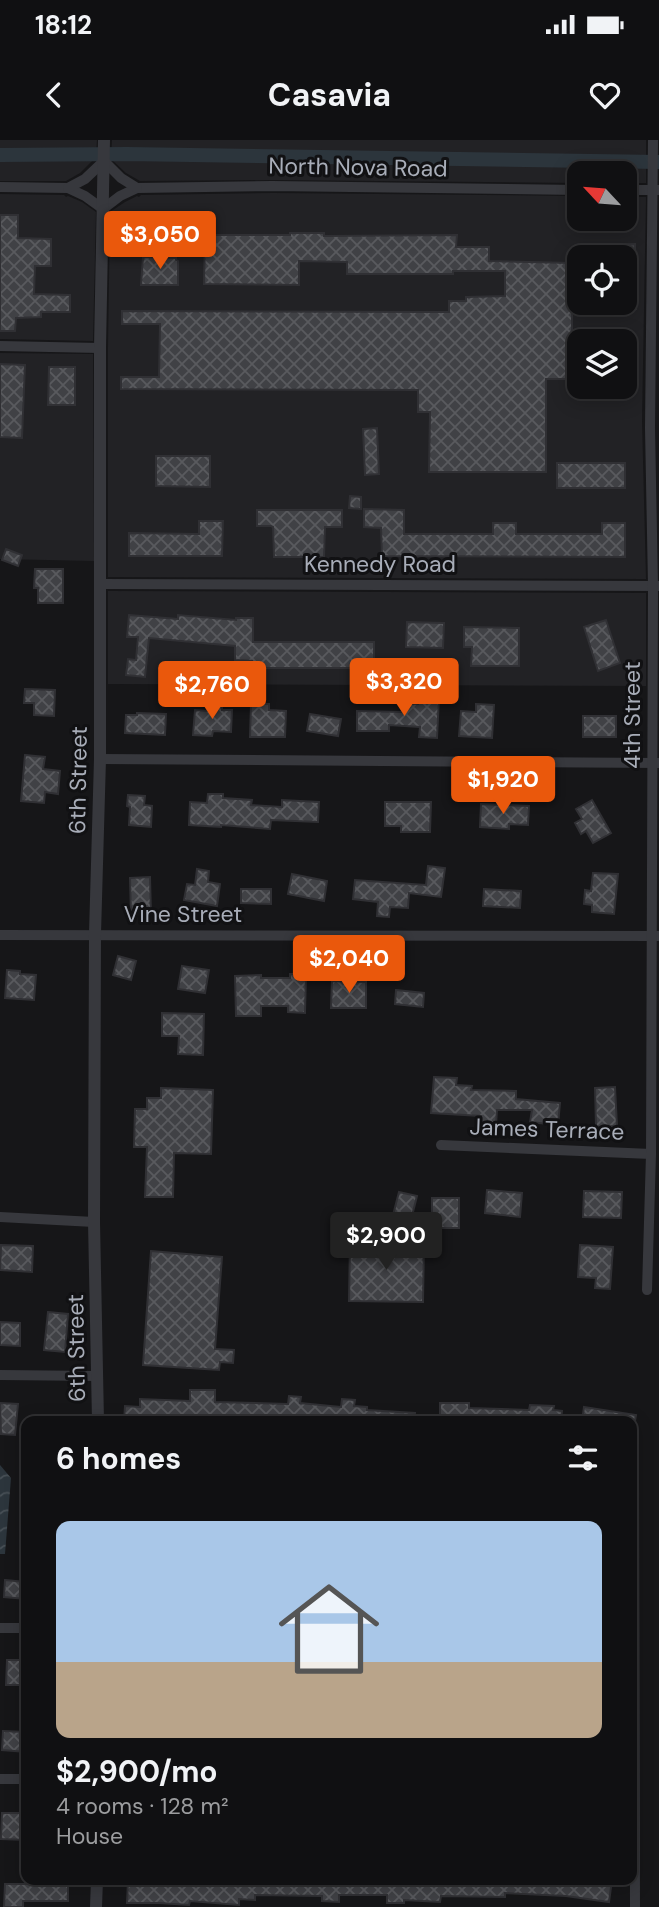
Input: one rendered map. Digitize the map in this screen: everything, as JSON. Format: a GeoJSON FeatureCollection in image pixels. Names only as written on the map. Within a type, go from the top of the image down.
{"type":"FeatureCollection","features":[{"type":"Feature","properties":{"kind":"street","name":"6th Street"},"geometry":{"type":"LineString","coordinates":[[98,1416],[94,1222],[95,934],[100,759],[100,348],[104,140]]}},
{"type":"Feature","properties":{"kind":"street","name":"4th Street"},"geometry":{"type":"LineString","coordinates":[[646,1290],[656,936],[656,314],[653,140]]}},
{"type":"Feature","properties":{"kind":"street"},"geometry":{"type":"LineString","coordinates":[[68,188],[85,179],[104,161],[121,178],[137,188]]}},
{"type":"Feature","properties":{"kind":"street","name":"North Nova Road"},"geometry":{"type":"LineString","coordinates":[[137,188],[272,186],[567,190]]}},
{"type":"Feature","properties":{"kind":"street"},"geometry":{"type":"LineString","coordinates":[[0,187],[68,188],[103,208],[137,188]]}},
{"type":"Feature","properties":{"kind":"street"},"geometry":{"type":"LineString","coordinates":[[637,190],[655,190]]}},
{"type":"Feature","properties":{"kind":"street"},"geometry":{"type":"LineString","coordinates":[[0,346],[100,348]]}},
{"type":"Feature","properties":{"kind":"street","name":"Kennedy Road"},"geometry":{"type":"LineString","coordinates":[[101,584],[656,586]]}},
{"type":"Feature","properties":{"kind":"street"},"geometry":{"type":"LineString","coordinates":[[100,759],[656,763]]}},
{"type":"Feature","properties":{"kind":"street","name":"Vine Street"},"geometry":{"type":"LineString","coordinates":[[0,934],[656,936]]}},
{"type":"Feature","properties":{"kind":"street","name":"James Terrace"},"geometry":{"type":"LineString","coordinates":[[441,1145],[651,1154]]}},
{"type":"Feature","properties":{"kind":"street"},"geometry":{"type":"LineString","coordinates":[[0,1217],[94,1222]]}},
{"type":"Feature","properties":{"kind":"street"},"geometry":{"type":"LineString","coordinates":[[0,1375],[99,1376]]}},
{"type":"Feature","properties":{"kind":"street"},"geometry":{"type":"LineString","coordinates":[[0,1628],[21,1628]]}},
{"type":"Feature","properties":{"kind":"street"},"geometry":{"type":"LineString","coordinates":[[0,1779],[21,1779]]}},
{"type":"Feature","properties":{"kind":"street"},"geometry":{"type":"LineString","coordinates":[[96,1907],[97,1885]]}},
{"type":"Feature","properties":{"kind":"street"},"geometry":{"type":"LineString","coordinates":[[635,1885],[635,1907]]}},
{"type":"Feature","properties":{"kind":"shaded area"},"geometry":{"type":"Polygon","coordinates":[[[0,140],[97,140],[96,157],[80,173],[66,181],[0,181],[0,140]]]}},
{"type":"Feature","properties":{"kind":"shaded area"},"geometry":{"type":"Polygon","coordinates":[[[112,140],[646,140],[646,183],[637,183],[637,161],[567,161],[567,183],[140,181],[111,159],[112,140]]]}},
{"type":"Feature","properties":{"kind":"shaded area"},"geometry":{"type":"Polygon","coordinates":[[[273,193],[567,196],[567,231],[637,231],[637,197],[646,197],[642,421],[646,579],[108,577],[110,212],[139,197],[273,193]]]}},
{"type":"Feature","properties":{"kind":"shaded area"},"geometry":{"type":"Polygon","coordinates":[[[0,194],[64,195],[82,202],[96,212],[93,341],[0,339],[0,194]]]}},
{"type":"Feature","properties":{"kind":"shaded area"},"geometry":{"type":"Polygon","coordinates":[[[0,353],[93,354],[94,561],[0,559],[0,353]]]}},
{"type":"Feature","properties":{"kind":"shaded area"},"geometry":{"type":"Polygon","coordinates":[[[108,591],[646,593],[646,686],[108,684],[108,591]]]}},
{"type":"Feature","properties":{"kind":"water"},"geometry":{"type":"Polygon","coordinates":[[[0,1465],[11,1478],[5,1554],[0,1554],[0,1465]]]}},
{"type":"Feature","properties":{"kind":"building"},"geometry":{"type":"Polygon","coordinates":[[[0,215],[18,215],[18,238],[51,239],[51,266],[35,266],[34,294],[70,295],[70,312],[41,312],[41,317],[16,318],[15,331],[0,331],[0,215]]]}},
{"type":"Feature","properties":{"kind":"building"},"geometry":{"type":"Polygon","coordinates":[[[205,235],[457,235],[456,247],[489,247],[489,261],[567,263],[567,315],[572,315],[572,329],[567,329],[567,379],[546,379],[546,472],[429,472],[430,412],[418,412],[418,390],[121,389],[121,377],[159,377],[160,324],[122,324],[122,311],[449,312],[449,301],[466,301],[466,297],[505,296],[505,271],[347,274],[347,262],[299,261],[299,285],[204,284],[205,235]]]}},
{"type":"Feature","properties":{"kind":"building"},"geometry":{"type":"Polygon","coordinates":[[[143,257],[176,258],[178,285],[141,285],[143,257]]]}},
{"type":"Feature","properties":{"kind":"building"},"geometry":{"type":"Polygon","coordinates":[[[0,364],[25,365],[22,438],[0,437],[0,364]]]}},
{"type":"Feature","properties":{"kind":"building"},"geometry":{"type":"Polygon","coordinates":[[[49,367],[75,367],[75,405],[48,405],[49,367]]]}},
{"type":"Feature","properties":{"kind":"building"},"geometry":{"type":"Polygon","coordinates":[[[377,428],[379,474],[365,475],[363,429],[377,428]]]}},
{"type":"Feature","properties":{"kind":"building"},"geometry":{"type":"Polygon","coordinates":[[[156,456],[210,456],[210,487],[156,486],[156,456]]]}},
{"type":"Feature","properties":{"kind":"building"},"geometry":{"type":"Polygon","coordinates":[[[557,463],[625,463],[625,488],[557,488],[557,463]]]}},
{"type":"Feature","properties":{"kind":"building"},"geometry":{"type":"Polygon","coordinates":[[[350,496],[361,497],[361,509],[349,508],[350,496]]]}},
{"type":"Feature","properties":{"kind":"building"},"geometry":{"type":"Polygon","coordinates":[[[364,509],[404,510],[404,534],[493,534],[493,523],[516,523],[516,534],[602,534],[602,523],[625,523],[625,557],[382,556],[381,528],[364,527],[364,509]]]}},
{"type":"Feature","properties":{"kind":"building"},"geometry":{"type":"Polygon","coordinates":[[[257,510],[342,510],[342,527],[325,527],[324,557],[274,557],[273,527],[257,526],[257,510]]]}},
{"type":"Feature","properties":{"kind":"building"},"geometry":{"type":"Polygon","coordinates":[[[199,521],[223,521],[222,556],[129,556],[129,533],[199,534],[199,521]]]}},
{"type":"Feature","properties":{"kind":"building"},"geometry":{"type":"Polygon","coordinates":[[[6,549],[22,555],[18,566],[2,560],[6,549]]]}},
{"type":"Feature","properties":{"kind":"building"},"geometry":{"type":"Polygon","coordinates":[[[35,569],[63,569],[63,603],[38,603],[38,588],[34,588],[35,569]]]}},
{"type":"Feature","properties":{"kind":"building"},"geometry":{"type":"Polygon","coordinates":[[[129,615],[178,619],[178,615],[236,620],[253,618],[253,642],[374,642],[374,668],[252,668],[252,661],[235,660],[235,646],[149,638],[145,677],[126,675],[128,659],[136,660],[138,637],[127,637],[129,615]]]}},
{"type":"Feature","properties":{"kind":"building"},"geometry":{"type":"Polygon","coordinates":[[[606,620],[620,663],[598,671],[584,627],[606,620]]]}},
{"type":"Feature","properties":{"kind":"building"},"geometry":{"type":"Polygon","coordinates":[[[407,622],[444,623],[443,648],[406,647],[407,622]]]}},
{"type":"Feature","properties":{"kind":"building"},"geometry":{"type":"Polygon","coordinates":[[[464,627],[519,628],[519,666],[471,666],[472,647],[464,647],[464,627]]]}},
{"type":"Feature","properties":{"kind":"building"},"geometry":{"type":"Polygon","coordinates":[[[25,689],[55,690],[54,716],[34,715],[34,703],[24,703],[25,689]]]}},
{"type":"Feature","properties":{"kind":"building"},"geometry":{"type":"Polygon","coordinates":[[[418,697],[439,698],[437,738],[419,737],[420,727],[389,725],[389,731],[357,731],[357,711],[404,712],[405,703],[418,704],[418,697]]]}},
{"type":"Feature","properties":{"kind":"building"},"geometry":{"type":"Polygon","coordinates":[[[251,704],[269,704],[269,710],[286,711],[285,737],[250,737],[251,704]]]}},
{"type":"Feature","properties":{"kind":"building"},"geometry":{"type":"Polygon","coordinates":[[[476,704],[494,705],[492,738],[459,736],[461,711],[476,712],[476,704]]]}},
{"type":"Feature","properties":{"kind":"building"},"geometry":{"type":"Polygon","coordinates":[[[208,705],[232,710],[231,732],[213,731],[212,736],[193,735],[195,710],[208,711],[208,705]]]}},
{"type":"Feature","properties":{"kind":"building"},"geometry":{"type":"Polygon","coordinates":[[[166,714],[165,735],[125,733],[126,715],[166,714]]]}},
{"type":"Feature","properties":{"kind":"building"},"geometry":{"type":"Polygon","coordinates":[[[310,714],[341,719],[338,736],[307,731],[310,714]]]}},
{"type":"Feature","properties":{"kind":"building"},"geometry":{"type":"Polygon","coordinates":[[[583,716],[616,716],[616,737],[583,737],[583,716]]]}},
{"type":"Feature","properties":{"kind":"building"},"geometry":{"type":"Polygon","coordinates":[[[25,755],[45,757],[43,769],[60,771],[58,794],[45,792],[44,803],[21,801],[25,755]]]}},
{"type":"Feature","properties":{"kind":"building"},"geometry":{"type":"Polygon","coordinates":[[[208,794],[252,800],[251,805],[282,807],[282,800],[319,802],[318,822],[271,820],[270,829],[189,825],[190,802],[207,803],[208,794]]]}},
{"type":"Feature","properties":{"kind":"building"},"geometry":{"type":"Polygon","coordinates":[[[128,795],[145,796],[144,805],[152,806],[151,827],[129,825],[128,795]]]}},
{"type":"Feature","properties":{"kind":"building"},"geometry":{"type":"Polygon","coordinates":[[[592,800],[611,833],[593,843],[586,831],[581,834],[575,823],[582,819],[576,809],[592,800]]]}},
{"type":"Feature","properties":{"kind":"building"},"geometry":{"type":"Polygon","coordinates":[[[385,802],[431,802],[430,832],[401,832],[401,826],[385,826],[385,802]]]}},
{"type":"Feature","properties":{"kind":"building"},"geometry":{"type":"Polygon","coordinates":[[[481,804],[529,806],[528,825],[509,824],[509,829],[480,827],[481,804]]]}},
{"type":"Feature","properties":{"kind":"building"},"geometry":{"type":"Polygon","coordinates":[[[428,866],[445,868],[441,897],[409,893],[408,908],[390,907],[389,917],[377,916],[378,902],[353,899],[355,880],[426,885],[428,866]]]}},
{"type":"Feature","properties":{"kind":"building"},"geometry":{"type":"Polygon","coordinates":[[[197,869],[209,871],[208,882],[220,884],[217,906],[184,900],[187,884],[195,885],[197,869]]]}},
{"type":"Feature","properties":{"kind":"building"},"geometry":{"type":"Polygon","coordinates":[[[593,873],[618,874],[614,914],[592,912],[592,905],[584,904],[585,890],[591,891],[593,873]]]}},
{"type":"Feature","properties":{"kind":"building"},"geometry":{"type":"Polygon","coordinates":[[[292,874],[327,881],[324,901],[288,894],[292,874]]]}},
{"type":"Feature","properties":{"kind":"building"},"geometry":{"type":"Polygon","coordinates":[[[150,877],[151,914],[131,915],[130,878],[150,877]]]}},
{"type":"Feature","properties":{"kind":"building"},"geometry":{"type":"Polygon","coordinates":[[[241,889],[271,889],[271,904],[241,903],[241,889]]]}},
{"type":"Feature","properties":{"kind":"building"},"geometry":{"type":"Polygon","coordinates":[[[484,889],[521,891],[520,908],[483,906],[484,889]]]}},
{"type":"Feature","properties":{"kind":"building"},"geometry":{"type":"Polygon","coordinates":[[[118,956],[136,961],[131,980],[113,975],[118,956]]]}},
{"type":"Feature","properties":{"kind":"building"},"geometry":{"type":"Polygon","coordinates":[[[182,966],[209,970],[205,993],[178,989],[182,966]]]}},
{"type":"Feature","properties":{"kind":"building"},"geometry":{"type":"Polygon","coordinates":[[[7,970],[36,975],[34,1000],[5,998],[7,970]]]}},
{"type":"Feature","properties":{"kind":"building"},"geometry":{"type":"Polygon","coordinates":[[[290,974],[306,974],[305,1013],[288,1012],[288,1006],[261,1006],[261,1016],[236,1016],[235,976],[290,978],[290,974]]]}},
{"type":"Feature","properties":{"kind":"building"},"geometry":{"type":"Polygon","coordinates":[[[332,981],[366,982],[366,1008],[331,1008],[332,981]]]}},
{"type":"Feature","properties":{"kind":"building"},"geometry":{"type":"Polygon","coordinates":[[[396,990],[424,993],[423,1007],[395,1004],[396,990]]]}},
{"type":"Feature","properties":{"kind":"building"},"geometry":{"type":"Polygon","coordinates":[[[162,1013],[204,1014],[203,1055],[178,1054],[179,1036],[162,1036],[162,1013]]]}},
{"type":"Feature","properties":{"kind":"building"},"geometry":{"type":"Polygon","coordinates":[[[434,1077],[457,1078],[456,1085],[472,1086],[471,1090],[516,1091],[516,1099],[560,1103],[558,1125],[530,1122],[532,1110],[497,1110],[496,1125],[481,1125],[481,1116],[431,1113],[434,1077]]]}},
{"type":"Feature","properties":{"kind":"building"},"geometry":{"type":"Polygon","coordinates":[[[615,1087],[617,1126],[596,1127],[595,1088],[615,1087]]]}},
{"type":"Feature","properties":{"kind":"building"},"geometry":{"type":"Polygon","coordinates":[[[161,1088],[213,1090],[211,1154],[174,1153],[173,1197],[145,1197],[147,1147],[134,1147],[135,1109],[147,1109],[147,1098],[161,1098],[161,1088]]]}},
{"type":"Feature","properties":{"kind":"building"},"geometry":{"type":"Polygon","coordinates":[[[487,1190],[522,1193],[520,1217],[485,1213],[487,1190]]]}},
{"type":"Feature","properties":{"kind":"building"},"geometry":{"type":"Polygon","coordinates":[[[584,1191],[622,1192],[621,1218],[583,1217],[584,1191]]]}},
{"type":"Feature","properties":{"kind":"building"},"geometry":{"type":"Polygon","coordinates":[[[399,1192],[417,1196],[411,1220],[393,1215],[399,1192]]]}},
{"type":"Feature","properties":{"kind":"building"},"geometry":{"type":"Polygon","coordinates":[[[432,1198],[459,1198],[459,1228],[432,1226],[432,1198]]]}},
{"type":"Feature","properties":{"kind":"building"},"geometry":{"type":"Polygon","coordinates":[[[350,1241],[424,1242],[423,1302],[349,1301],[350,1241]]]}},
{"type":"Feature","properties":{"kind":"building"},"geometry":{"type":"Polygon","coordinates":[[[1,1245],[33,1246],[32,1272],[0,1270],[1,1245]]]}},
{"type":"Feature","properties":{"kind":"building"},"geometry":{"type":"Polygon","coordinates":[[[580,1245],[613,1247],[610,1289],[595,1288],[596,1278],[578,1277],[580,1245]]]}},
{"type":"Feature","properties":{"kind":"building"},"geometry":{"type":"Polygon","coordinates":[[[151,1251],[222,1257],[215,1349],[234,1350],[233,1363],[220,1362],[219,1370],[143,1365],[151,1251]]]}},
{"type":"Feature","properties":{"kind":"building"},"geometry":{"type":"Polygon","coordinates":[[[48,1312],[68,1314],[65,1352],[44,1350],[48,1312]]]}},
{"type":"Feature","properties":{"kind":"building"},"geometry":{"type":"Polygon","coordinates":[[[0,1322],[20,1323],[20,1346],[0,1345],[0,1322]]]}},
{"type":"Feature","properties":{"kind":"building"},"geometry":{"type":"Polygon","coordinates":[[[190,1390],[215,1390],[215,1402],[288,1404],[289,1396],[301,1397],[300,1403],[341,1407],[342,1399],[355,1400],[354,1406],[367,1407],[367,1410],[415,1413],[415,1416],[124,1416],[125,1406],[140,1407],[140,1399],[190,1401],[190,1390]]]}},
{"type":"Feature","properties":{"kind":"building"},"geometry":{"type":"Polygon","coordinates":[[[0,1403],[18,1404],[15,1435],[1,1434],[0,1403]]]}},
{"type":"Feature","properties":{"kind":"building"},"geometry":{"type":"Polygon","coordinates":[[[440,1403],[469,1403],[469,1408],[529,1410],[530,1405],[554,1406],[553,1410],[562,1411],[562,1416],[440,1416],[440,1403]]]}},
{"type":"Feature","properties":{"kind":"building"},"geometry":{"type":"Polygon","coordinates":[[[584,1407],[636,1415],[636,1416],[583,1416],[584,1407]]]}},
{"type":"Feature","properties":{"kind":"building"},"geometry":{"type":"Polygon","coordinates":[[[5,1580],[21,1582],[21,1599],[4,1597],[5,1580]]]}},
{"type":"Feature","properties":{"kind":"building"},"geometry":{"type":"Polygon","coordinates":[[[7,1660],[21,1660],[20,1685],[6,1685],[7,1660]]]}},
{"type":"Feature","properties":{"kind":"building"},"geometry":{"type":"Polygon","coordinates":[[[3,1731],[21,1732],[21,1752],[2,1750],[3,1731]]]}},
{"type":"Feature","properties":{"kind":"building"},"geometry":{"type":"Polygon","coordinates":[[[2,1813],[21,1813],[21,1840],[1,1839],[2,1813]]]}},
{"type":"Feature","properties":{"kind":"building"},"geometry":{"type":"Polygon","coordinates":[[[5,1884],[68,1885],[68,1901],[23,1901],[23,1907],[4,1907],[5,1884]]]}},
{"type":"Feature","properties":{"kind":"building"},"geometry":{"type":"Polygon","coordinates":[[[128,1885],[611,1885],[609,1902],[566,1896],[505,1893],[505,1897],[441,1896],[440,1902],[404,1900],[404,1903],[387,1903],[387,1895],[339,1895],[339,1902],[322,1901],[322,1896],[255,1895],[255,1900],[239,1899],[239,1905],[190,1901],[189,1905],[127,1903],[128,1885]]]}},
{"type":"Feature","properties":{"kind":"waterway"},"geometry":{"type":"LineString","coordinates":[[0,155],[127,154],[659,162]]}}]}
